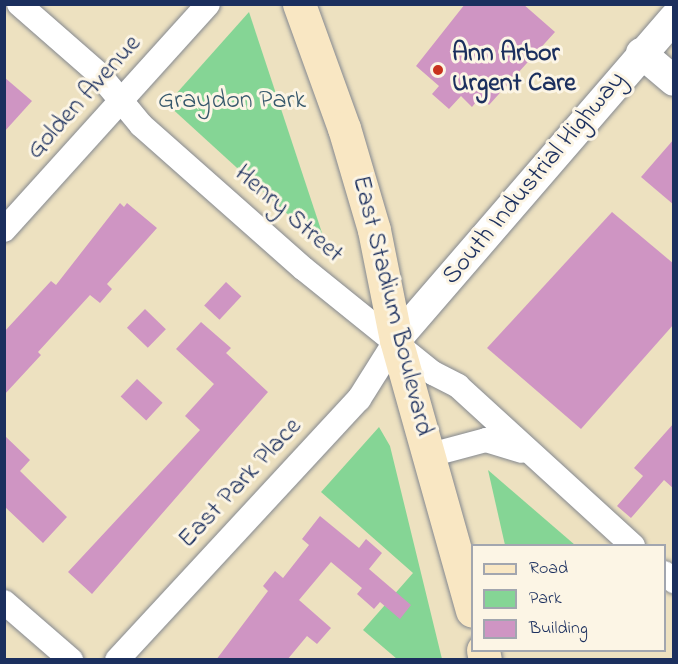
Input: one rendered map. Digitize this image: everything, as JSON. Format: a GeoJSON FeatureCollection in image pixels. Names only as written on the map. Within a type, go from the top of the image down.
{"type":"FeatureCollection","features":[{"type":"Feature","properties":{"kind":"main road","name":"East Stadium Boulevard"},"geometry":{"type":"LineString","coordinates":[[299,4],[344,128],[374,230],[396,340],[471,607]]}},
{"type":"Feature","properties":{"kind":"street","name":"Henry Street"},"geometry":{"type":"LineString","coordinates":[[19,4],[99,74],[141,125],[304,269],[396,340],[433,373],[458,386],[531,456],[631,544]]}},
{"type":"Feature","properties":{"kind":"street","name":"Golden Avenue"},"geometry":{"type":"LineString","coordinates":[[4,230],[208,4]]}},
{"type":"Feature","properties":{"kind":"street","name":"South Industrial Highway"},"geometry":{"type":"LineString","coordinates":[[396,340],[641,53],[674,18]]}},
{"type":"Feature","properties":{"kind":"street"},"geometry":{"type":"LineString","coordinates":[[641,53],[674,81]]}},
{"type":"Feature","properties":{"kind":"street","name":"East Park Place"},"geometry":{"type":"LineString","coordinates":[[117,660],[359,399],[396,340]]}},
{"type":"Feature","properties":{"kind":"street","name":"Henry Street"},"geometry":{"type":"LineString","coordinates":[[430,455],[486,440],[497,440],[531,456]]}},
{"type":"Feature","properties":{"kind":"street"},"geometry":{"type":"LineString","coordinates":[[4,602],[71,660]]}},
{"type":"Feature","properties":{"kind":"green space","name":"Graydon Park"},"geometry":{"type":"Polygon","coordinates":[[[249,12],[328,251],[167,104],[249,12]]]}},
{"type":"Feature","properties":{"kind":"green space"},"geometry":{"type":"Polygon","coordinates":[[[379,427],[390,446],[442,659],[397,659],[363,630],[413,573],[321,492],[379,427]]]}},
{"type":"Feature","properties":{"kind":"green space"},"geometry":{"type":"Polygon","coordinates":[[[488,470],[574,544],[505,544],[488,470]]]}},
{"type":"Feature","properties":{"kind":"building"},"geometry":{"type":"Polygon","coordinates":[[[465,4],[523,4],[555,32],[489,105],[480,97],[472,107],[461,96],[449,109],[432,94],[439,86],[416,66],[465,4]]]}},
{"type":"Feature","properties":{"kind":"building"},"geometry":{"type":"Polygon","coordinates":[[[4,77],[32,101],[4,132],[4,77]]]}},
{"type":"Feature","properties":{"kind":"building"},"geometry":{"type":"Polygon","coordinates":[[[674,139],[674,205],[641,177],[674,139]]]}},
{"type":"Feature","properties":{"kind":"building"},"geometry":{"type":"Polygon","coordinates":[[[120,203],[124,207],[127,203],[157,228],[107,284],[112,289],[100,303],[90,295],[38,352],[41,355],[4,395],[4,332],[51,281],[56,285],[120,203]]]}},
{"type":"Feature","properties":{"kind":"building"},"geometry":{"type":"Polygon","coordinates":[[[612,212],[674,264],[674,324],[581,429],[487,348],[612,212]]]}},
{"type":"Feature","properties":{"kind":"building"},"geometry":{"type":"Polygon","coordinates":[[[226,282],[241,296],[220,320],[204,305],[226,282]]]}},
{"type":"Feature","properties":{"kind":"building"},"geometry":{"type":"Polygon","coordinates":[[[145,309],[166,329],[148,348],[127,328],[145,309]]]}},
{"type":"Feature","properties":{"kind":"building"},"geometry":{"type":"Polygon","coordinates":[[[201,322],[231,348],[226,353],[268,392],[92,594],[68,572],[200,430],[185,416],[214,384],[176,349],[201,322]]]}},
{"type":"Feature","properties":{"kind":"building"},"geometry":{"type":"Polygon","coordinates":[[[137,379],[163,403],[146,420],[121,397],[137,379]]]}},
{"type":"Feature","properties":{"kind":"building"},"geometry":{"type":"Polygon","coordinates":[[[674,423],[674,489],[664,480],[631,518],[617,506],[643,476],[634,468],[674,423]]]}},
{"type":"Feature","properties":{"kind":"building"},"geometry":{"type":"Polygon","coordinates":[[[4,435],[30,460],[20,471],[67,517],[43,543],[4,506],[4,435]]]}},
{"type":"Feature","properties":{"kind":"building"},"geometry":{"type":"Polygon","coordinates":[[[320,516],[359,548],[366,539],[382,553],[369,569],[411,605],[400,619],[380,602],[374,609],[357,594],[362,588],[331,562],[299,600],[331,628],[317,644],[307,636],[287,660],[216,660],[268,591],[263,586],[275,571],[283,578],[309,545],[302,539],[320,516]]]}},
{"type":"Feature","properties":{"kind":"place","name":"Ann Arbor Urgent Care"},"geometry":{"type":"Point","coordinates":[438,70]}}]}
